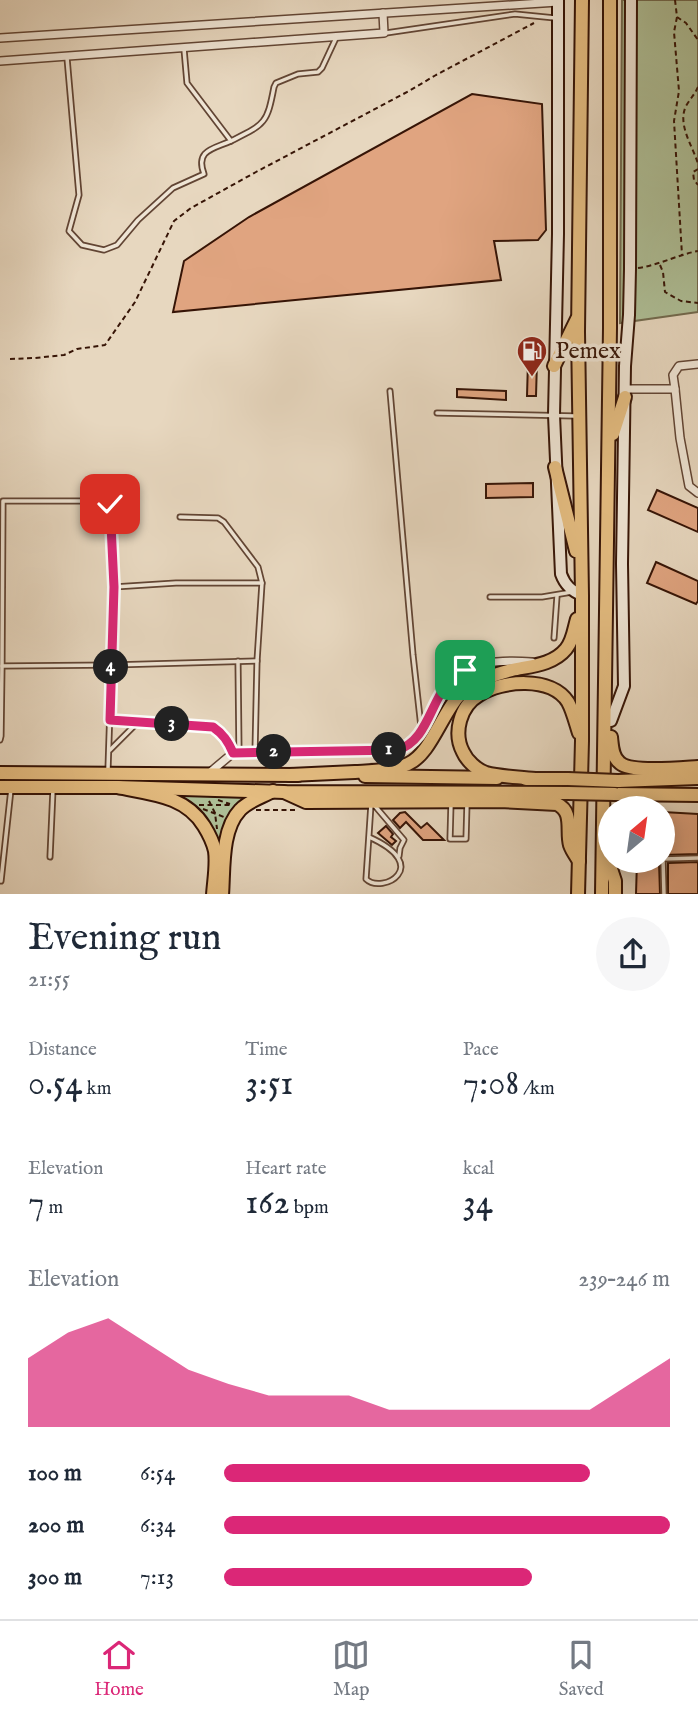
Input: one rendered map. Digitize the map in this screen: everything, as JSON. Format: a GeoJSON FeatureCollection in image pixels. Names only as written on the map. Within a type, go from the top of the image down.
{"type":"FeatureCollection","features":[{"type":"Feature","properties":{"kind":"main road"},"geometry":{"type":"LineString","coordinates":[[578,894],[582,741],[579,316],[582,0]]}},
{"type":"Feature","properties":{"kind":"main road"},"geometry":{"type":"LineString","coordinates":[[604,796],[610,0]]}},
{"type":"Feature","properties":{"kind":"main road"},"geometry":{"type":"LineString","coordinates":[[611,721],[624,686],[622,564],[630,269],[631,0]]}},
{"type":"Feature","properties":{"kind":"main road"},"geometry":{"type":"LineString","coordinates":[[558,1],[555,467],[561,574],[564,584],[579,596]]}},
{"type":"Feature","properties":{"kind":"main road"},"geometry":{"type":"LineString","coordinates":[[554,366],[579,316]]}},
{"type":"Feature","properties":{"kind":"main road"},"geometry":{"type":"LineString","coordinates":[[608,448],[625,393]]}},
{"type":"Feature","properties":{"kind":"main road"},"geometry":{"type":"LineString","coordinates":[[555,467],[581,572]]}},
{"type":"Feature","properties":{"kind":"main road"},"geometry":{"type":"LineString","coordinates":[[290,775],[384,770],[408,764],[417,758],[449,708],[467,688],[495,675],[546,663],[560,656],[570,643],[579,596]]}},
{"type":"Feature","properties":{"kind":"main road"},"geometry":{"type":"LineString","coordinates":[[605,661],[610,676],[613,752],[617,760],[636,769],[698,767]]}},
{"type":"Feature","properties":{"kind":"main road"},"geometry":{"type":"LineString","coordinates":[[535,779],[485,773],[465,757],[458,734],[461,716],[477,695],[506,685],[541,684],[557,692],[568,702],[582,741]]}},
{"type":"Feature","properties":{"kind":"main road"},"geometry":{"type":"LineString","coordinates":[[0,773],[568,779],[698,795]]}},
{"type":"Feature","properties":{"kind":"main road"},"geometry":{"type":"LineString","coordinates":[[6,787],[568,793],[698,778]]}},
{"type":"Feature","properties":{"kind":"main road"},"geometry":{"type":"LineString","coordinates":[[117,787],[175,801],[187,806],[199,818],[215,849],[213,894]]}},
{"type":"Feature","properties":{"kind":"main road"},"geometry":{"type":"LineString","coordinates":[[222,894],[227,833],[232,820],[241,808],[279,792],[306,802],[500,801],[557,804],[567,812],[570,846],[579,862]]}},
{"type":"Feature","properties":{"kind":"main road"},"geometry":{"type":"LineString","coordinates":[[603,873],[603,894]]}},
{"type":"Feature","properties":{"kind":"main road"},"geometry":{"type":"LineString","coordinates":[[612,873],[615,894]]}},
{"type":"Feature","properties":{"kind":"street"},"geometry":{"type":"LineString","coordinates":[[0,38],[558,1]]}},
{"type":"Feature","properties":{"kind":"street"},"geometry":{"type":"LineString","coordinates":[[0,61],[384,33],[383,13]]}},
{"type":"Feature","properties":{"kind":"street"},"geometry":{"type":"LineString","coordinates":[[698,364],[679,366],[673,375],[689,486],[698,493]]}},
{"type":"Feature","properties":{"kind":"street"},"geometry":{"type":"LineString","coordinates":[[625,393],[674,389]]}},
{"type":"Feature","properties":{"kind":"street"},"geometry":{"type":"LineString","coordinates":[[208,774],[236,753],[397,750],[416,738],[446,684],[457,674],[488,663],[546,663]]}},
{"type":"Feature","properties":{"kind":"lane"},"geometry":{"type":"LineString","coordinates":[[384,33],[515,14],[559,18]]}},
{"type":"Feature","properties":{"kind":"lane"},"geometry":{"type":"LineString","coordinates":[[67,56],[79,195],[69,231],[82,245],[104,250],[117,245],[138,220],[173,188],[204,174],[200,164],[206,152],[256,129],[269,114],[276,83],[298,74],[317,72],[322,68],[337,37]]}},
{"type":"Feature","properties":{"kind":"lane"},"geometry":{"type":"LineString","coordinates":[[184,48],[187,83],[231,141]]}},
{"type":"Feature","properties":{"kind":"lane"},"geometry":{"type":"LineString","coordinates":[[390,391],[421,730]]}},
{"type":"Feature","properties":{"kind":"lane"},"geometry":{"type":"LineString","coordinates":[[437,414],[580,416]]}},
{"type":"Feature","properties":{"kind":"lane"},"geometry":{"type":"LineString","coordinates":[[0,740],[2,501],[104,501],[110,504],[114,587],[108,773]]}},
{"type":"Feature","properties":{"kind":"lane"},"geometry":{"type":"LineString","coordinates":[[180,517],[218,518],[224,522],[258,567],[262,583],[255,752]]}},
{"type":"Feature","properties":{"kind":"lane"},"geometry":{"type":"LineString","coordinates":[[114,587],[176,583],[262,583]]}},
{"type":"Feature","properties":{"kind":"lane"},"geometry":{"type":"LineString","coordinates":[[554,638],[557,596]]}},
{"type":"Feature","properties":{"kind":"lane"},"geometry":{"type":"LineString","coordinates":[[491,597],[579,596]]}},
{"type":"Feature","properties":{"kind":"lane"},"geometry":{"type":"LineString","coordinates":[[236,753],[238,661]]}},
{"type":"Feature","properties":{"kind":"lane"},"geometry":{"type":"LineString","coordinates":[[2,666],[257,661]]}},
{"type":"Feature","properties":{"kind":"lane"},"geometry":{"type":"LineString","coordinates":[[110,720],[213,727],[236,753]]}},
{"type":"Feature","properties":{"kind":"lane"},"geometry":{"type":"LineString","coordinates":[[109,751],[139,721]]}},
{"type":"Feature","properties":{"kind":"lane"},"geometry":{"type":"LineString","coordinates":[[1,881],[6,787]]}},
{"type":"Feature","properties":{"kind":"lane"},"geometry":{"type":"LineString","coordinates":[[50,857],[53,787]]}},
{"type":"Feature","properties":{"kind":"lane"},"geometry":{"type":"LineString","coordinates":[[451,801],[450,839],[466,839],[467,801]]}},
{"type":"Feature","properties":{"kind":"lane"},"geometry":{"type":"LineString","coordinates":[[371,802],[366,879],[374,888]]}},
{"type":"Feature","properties":{"kind":"lane"},"geometry":{"type":"LineString","coordinates":[[371,802],[404,839],[400,848],[401,867],[396,885]]}},
{"type":"Feature","properties":{"kind":"lane"},"geometry":{"type":"LineString","coordinates":[[369,837],[387,846],[399,858]]}},
{"type":"Feature","properties":{"kind":"lane"},"geometry":{"type":"LineString","coordinates":[[664,894],[663,859],[698,858]]}},
{"type":"Feature","properties":{"kind":"path"},"geometry":{"type":"LineString","coordinates":[[675,0],[678,91],[674,121],[682,255]]}},
{"type":"Feature","properties":{"kind":"path"},"geometry":{"type":"LineString","coordinates":[[10,359],[64,355],[77,349],[105,345],[135,302],[174,221],[267,167],[544,16]]}},
{"type":"Feature","properties":{"kind":"path"},"geometry":{"type":"LineString","coordinates":[[677,17],[698,40]]}},
{"type":"Feature","properties":{"kind":"path"},"geometry":{"type":"LineString","coordinates":[[698,87],[684,114],[684,128],[698,164]]}},
{"type":"Feature","properties":{"kind":"path"},"geometry":{"type":"LineString","coordinates":[[698,169],[693,172],[698,186]]}},
{"type":"Feature","properties":{"kind":"path"},"geometry":{"type":"LineString","coordinates":[[630,269],[659,264],[698,251]]}},
{"type":"Feature","properties":{"kind":"path"},"geometry":{"type":"LineString","coordinates":[[659,264],[663,272],[665,292],[681,301],[698,303]]}},
{"type":"Feature","properties":{"kind":"path"},"geometry":{"type":"LineString","coordinates":[[220,801],[233,805],[196,805],[226,818]]}},
{"type":"Feature","properties":{"kind":"path"},"geometry":{"type":"LineString","coordinates":[[250,811],[307,809]]}},
{"type":"Feature","properties":{"kind":"green space"},"geometry":{"type":"Polygon","coordinates":[[[622,0],[698,0],[698,312],[620,323],[622,0]]]}},
{"type":"Feature","properties":{"kind":"green space"},"geometry":{"type":"Polygon","coordinates":[[[176,794],[250,796],[241,800],[230,813],[221,855],[215,834],[206,818],[176,794]]]}},
{"type":"Feature","properties":{"kind":"building"},"geometry":{"type":"Polygon","coordinates":[[[472,94],[542,104],[546,230],[538,240],[494,241],[501,280],[173,312],[184,261],[249,217],[472,94]]]}},
{"type":"Feature","properties":{"kind":"building","name":"Pemex"},"geometry":{"type":"Polygon","coordinates":[[[528,361],[537,361],[536,396],[527,396],[528,361]]]}},
{"type":"Feature","properties":{"kind":"building"},"geometry":{"type":"Polygon","coordinates":[[[457,389],[506,391],[506,400],[457,397],[457,389]]]}},
{"type":"Feature","properties":{"kind":"building"},"geometry":{"type":"Polygon","coordinates":[[[533,483],[533,497],[486,498],[486,484],[533,483]]]}},
{"type":"Feature","properties":{"kind":"building"},"geometry":{"type":"Polygon","coordinates":[[[657,490],[698,508],[698,532],[648,510],[657,490]]]}},
{"type":"Feature","properties":{"kind":"building"},"geometry":{"type":"Polygon","coordinates":[[[656,562],[698,581],[696,604],[647,583],[656,562]]]}},
{"type":"Feature","properties":{"kind":"building"},"geometry":{"type":"Polygon","coordinates":[[[405,812],[421,828],[427,823],[444,840],[423,840],[406,822],[400,828],[393,820],[405,812]]]}},
{"type":"Feature","properties":{"kind":"building"},"geometry":{"type":"Polygon","coordinates":[[[676,813],[698,814],[698,854],[676,855],[676,813]]]}},
{"type":"Feature","properties":{"kind":"building"},"geometry":{"type":"Polygon","coordinates":[[[386,826],[396,841],[392,845],[378,833],[386,826]]]}},
{"type":"Feature","properties":{"kind":"building"},"geometry":{"type":"Polygon","coordinates":[[[698,862],[698,894],[668,894],[668,873],[676,873],[676,863],[698,862]]]}},
{"type":"Feature","properties":{"kind":"building"},"geometry":{"type":"Polygon","coordinates":[[[637,873],[659,873],[660,894],[636,894],[637,873]]]}},
{"type":"Feature","properties":{"kind":"place","name":"Pemex"},"geometry":{"type":"Point","coordinates":[532,378]}},
{"type":"Feature","properties":{"kind":"route"},"geometry":{"type":"LineString","coordinates":[[110,504],[114,587],[110,720],[213,727],[228,741],[233,753],[397,750],[416,738],[446,684],[465,670]]}}]}
